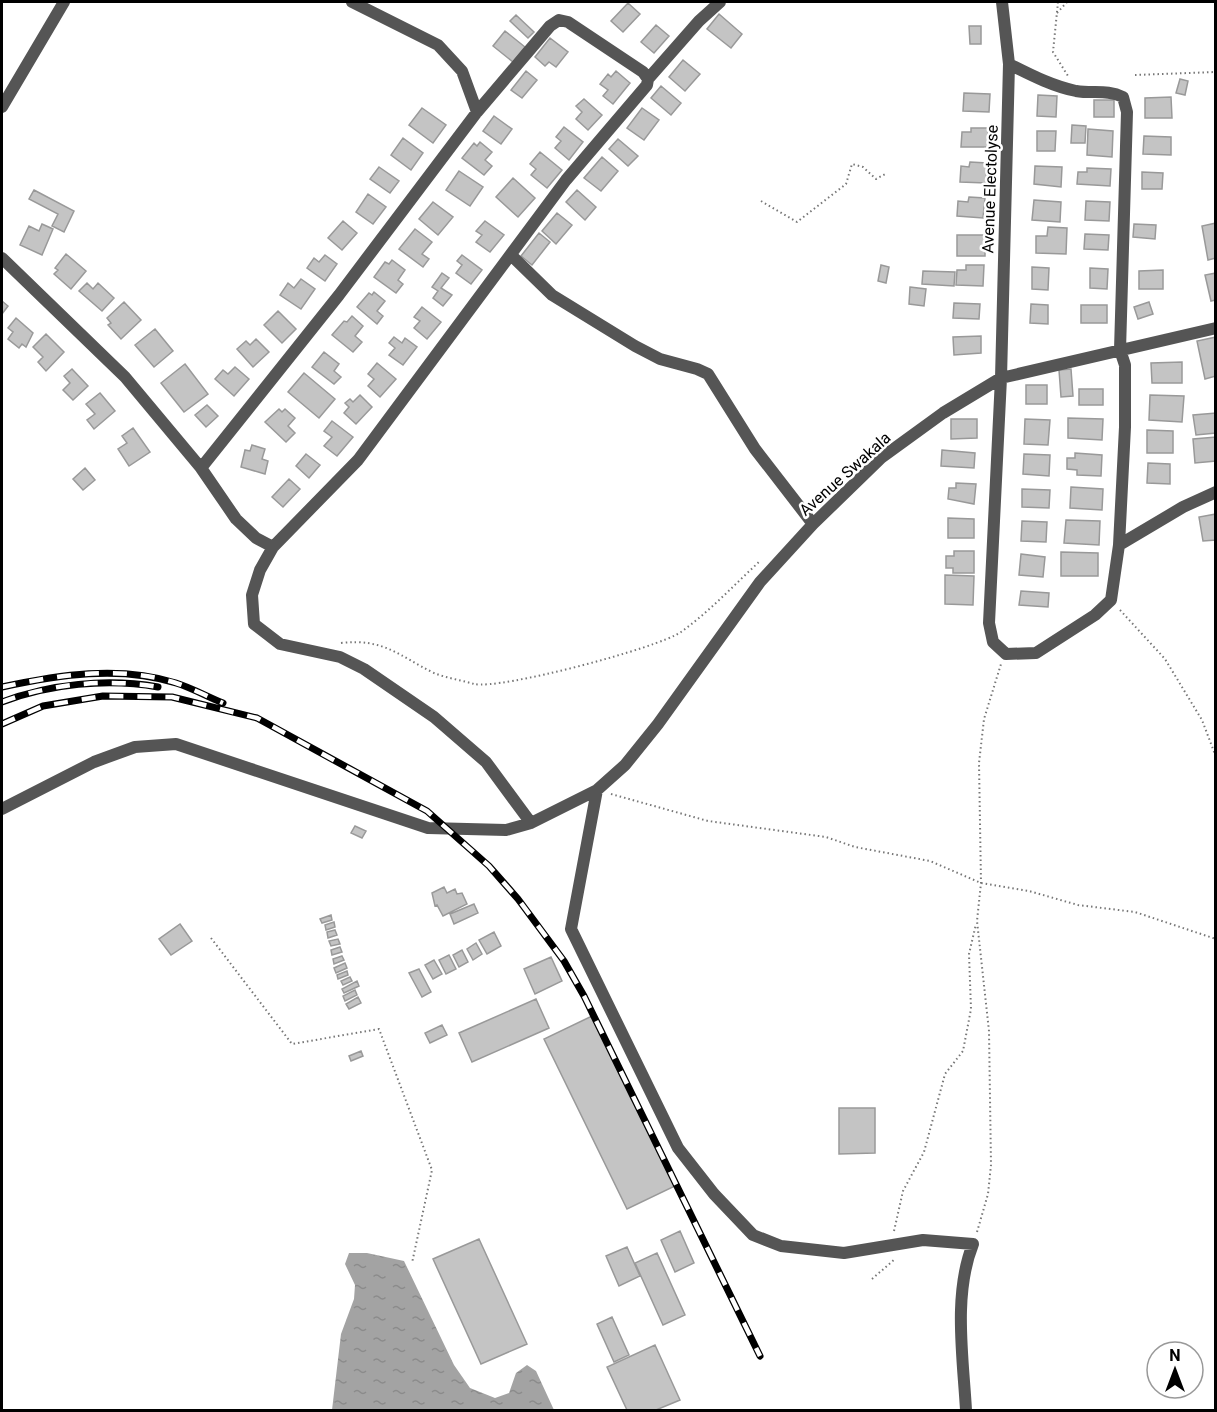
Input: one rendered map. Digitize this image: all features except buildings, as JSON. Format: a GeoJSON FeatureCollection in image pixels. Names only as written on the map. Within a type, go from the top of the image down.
{"type":"FeatureCollection","features":[{"type":"Feature","properties":{"kind":"street"},"geometry":{"type":"LineString","coordinates":[[2,107],[64,2]]}},
{"type":"Feature","properties":{"kind":"street"},"geometry":{"type":"LineString","coordinates":[[352,2],[438,45],[462,71],[477,112]]}},
{"type":"Feature","properties":{"kind":"street"},"geometry":{"type":"LineString","coordinates":[[531,823],[486,762],[434,717],[364,669],[340,657],[280,644],[254,624],[252,595],[260,570],[273,547],[358,460],[566,180],[647,85],[648,79],[699,21],[720,2]]}},
{"type":"Feature","properties":{"kind":"street","name":"Avenue Electolyse"},"geometry":{"type":"LineString","coordinates":[[1002,2],[1010,64],[1001,378],[989,623],[993,642],[1006,654]]}},
{"type":"Feature","properties":{"kind":"street"},"geometry":{"type":"LineString","coordinates":[[201,468],[339,294],[477,112],[550,26],[560,20],[568,22],[643,72],[648,79]]}},
{"type":"Feature","properties":{"kind":"street"},"geometry":{"type":"LineString","coordinates":[[1006,654],[1036,652],[1095,615],[1111,600],[1119,546],[1126,388],[1125,365],[1120,350],[1127,112],[1123,97],[1112,92],[1077,91],[1044,82],[1010,64]]}},
{"type":"Feature","properties":{"kind":"street"},"geometry":{"type":"LineString","coordinates":[[511,255],[552,295],[635,346],[660,359],[708,374],[754,449],[813,524]]}},
{"type":"Feature","properties":{"kind":"street"},"geometry":{"type":"LineString","coordinates":[[2,258],[124,377],[201,468],[236,519],[256,538],[273,547]]}},
{"type":"Feature","properties":{"kind":"street","name":"Avenue Swakala"},"geometry":{"type":"LineString","coordinates":[[2,809],[115,754],[135,747],[176,744],[428,828],[506,830],[531,823],[597,790],[625,765],[658,724],[760,582],[813,524],[881,458],[943,413],[1001,378],[1215,328]]}},
{"type":"Feature","properties":{"kind":"street"},"geometry":{"type":"LineString","coordinates":[[1119,546],[1183,507],[1215,492]]}},
{"type":"Feature","properties":{"kind":"street"},"geometry":{"type":"LineString","coordinates":[[597,790],[571,929],[678,1148],[714,1194],[753,1235],[781,1246],[844,1253],[923,1240],[973,1244],[965,1265],[962,1311],[966,1410]]}},
{"type":"Feature","properties":{"kind":"path"},"geometry":{"type":"LineString","coordinates":[[1058,2],[1053,52],[1077,91]]}},
{"type":"Feature","properties":{"kind":"path"},"geometry":{"type":"LineString","coordinates":[[1056,14],[1067,2]]}},
{"type":"Feature","properties":{"kind":"path"},"geometry":{"type":"LineString","coordinates":[[1134,75],[1215,72]]}},
{"type":"Feature","properties":{"kind":"path"},"geometry":{"type":"LineString","coordinates":[[761,201],[796,222],[846,184],[852,164],[863,168],[876,178],[887,173]]}},
{"type":"Feature","properties":{"kind":"path"},"geometry":{"type":"LineString","coordinates":[[333,644],[360,641],[397,651],[435,674],[480,685],[528,678],[584,665],[679,633],[763,558]]}},
{"type":"Feature","properties":{"kind":"path"},"geometry":{"type":"LineString","coordinates":[[1111,600],[1165,659],[1202,720],[1215,758]]}},
{"type":"Feature","properties":{"kind":"path"},"geometry":{"type":"LineString","coordinates":[[872,1279],[896,1258],[891,1246],[903,1191],[924,1152],[945,1074],[963,1052],[970,1009],[969,954],[977,921],[981,883],[979,763],[984,719],[995,677],[1006,654]]}},
{"type":"Feature","properties":{"kind":"path"},"geometry":{"type":"LineString","coordinates":[[597,790],[708,821],[826,837],[855,847],[930,861],[981,883],[1029,891],[1078,905],[1135,912],[1215,939]]}},
{"type":"Feature","properties":{"kind":"path"},"geometry":{"type":"LineString","coordinates":[[973,1244],[988,1194],[991,1165],[989,1031],[977,921]]}},
{"type":"Feature","properties":{"kind":"path"},"geometry":{"type":"LineString","coordinates":[[211,938],[292,1044],[379,1029],[432,1170],[412,1263]]}},
{"type":"Feature","properties":{"kind":"water"},"geometry":{"type":"Polygon","coordinates":[[[349,1253],[367,1253],[404,1261],[454,1365],[470,1388],[495,1398],[509,1393],[516,1373],[527,1365],[536,1371],[554,1410],[332,1410],[341,1334],[354,1299],[355,1285],[345,1264],[349,1253]]]}},
{"type":"Feature","properties":{"kind":"railway"},"geometry":{"type":"LineString","coordinates":[[2,687],[67,676],[133,674],[176,683],[223,703]]}},
{"type":"Feature","properties":{"kind":"railway"},"geometry":{"type":"LineString","coordinates":[[2,702],[39,691],[78,684],[119,683],[158,687]]}},
{"type":"Feature","properties":{"kind":"railway"},"geometry":{"type":"LineString","coordinates":[[2,724],[43,706],[103,696],[172,697],[257,718],[427,811],[489,866],[518,899],[564,961],[584,996],[760,1356]]}}]}
